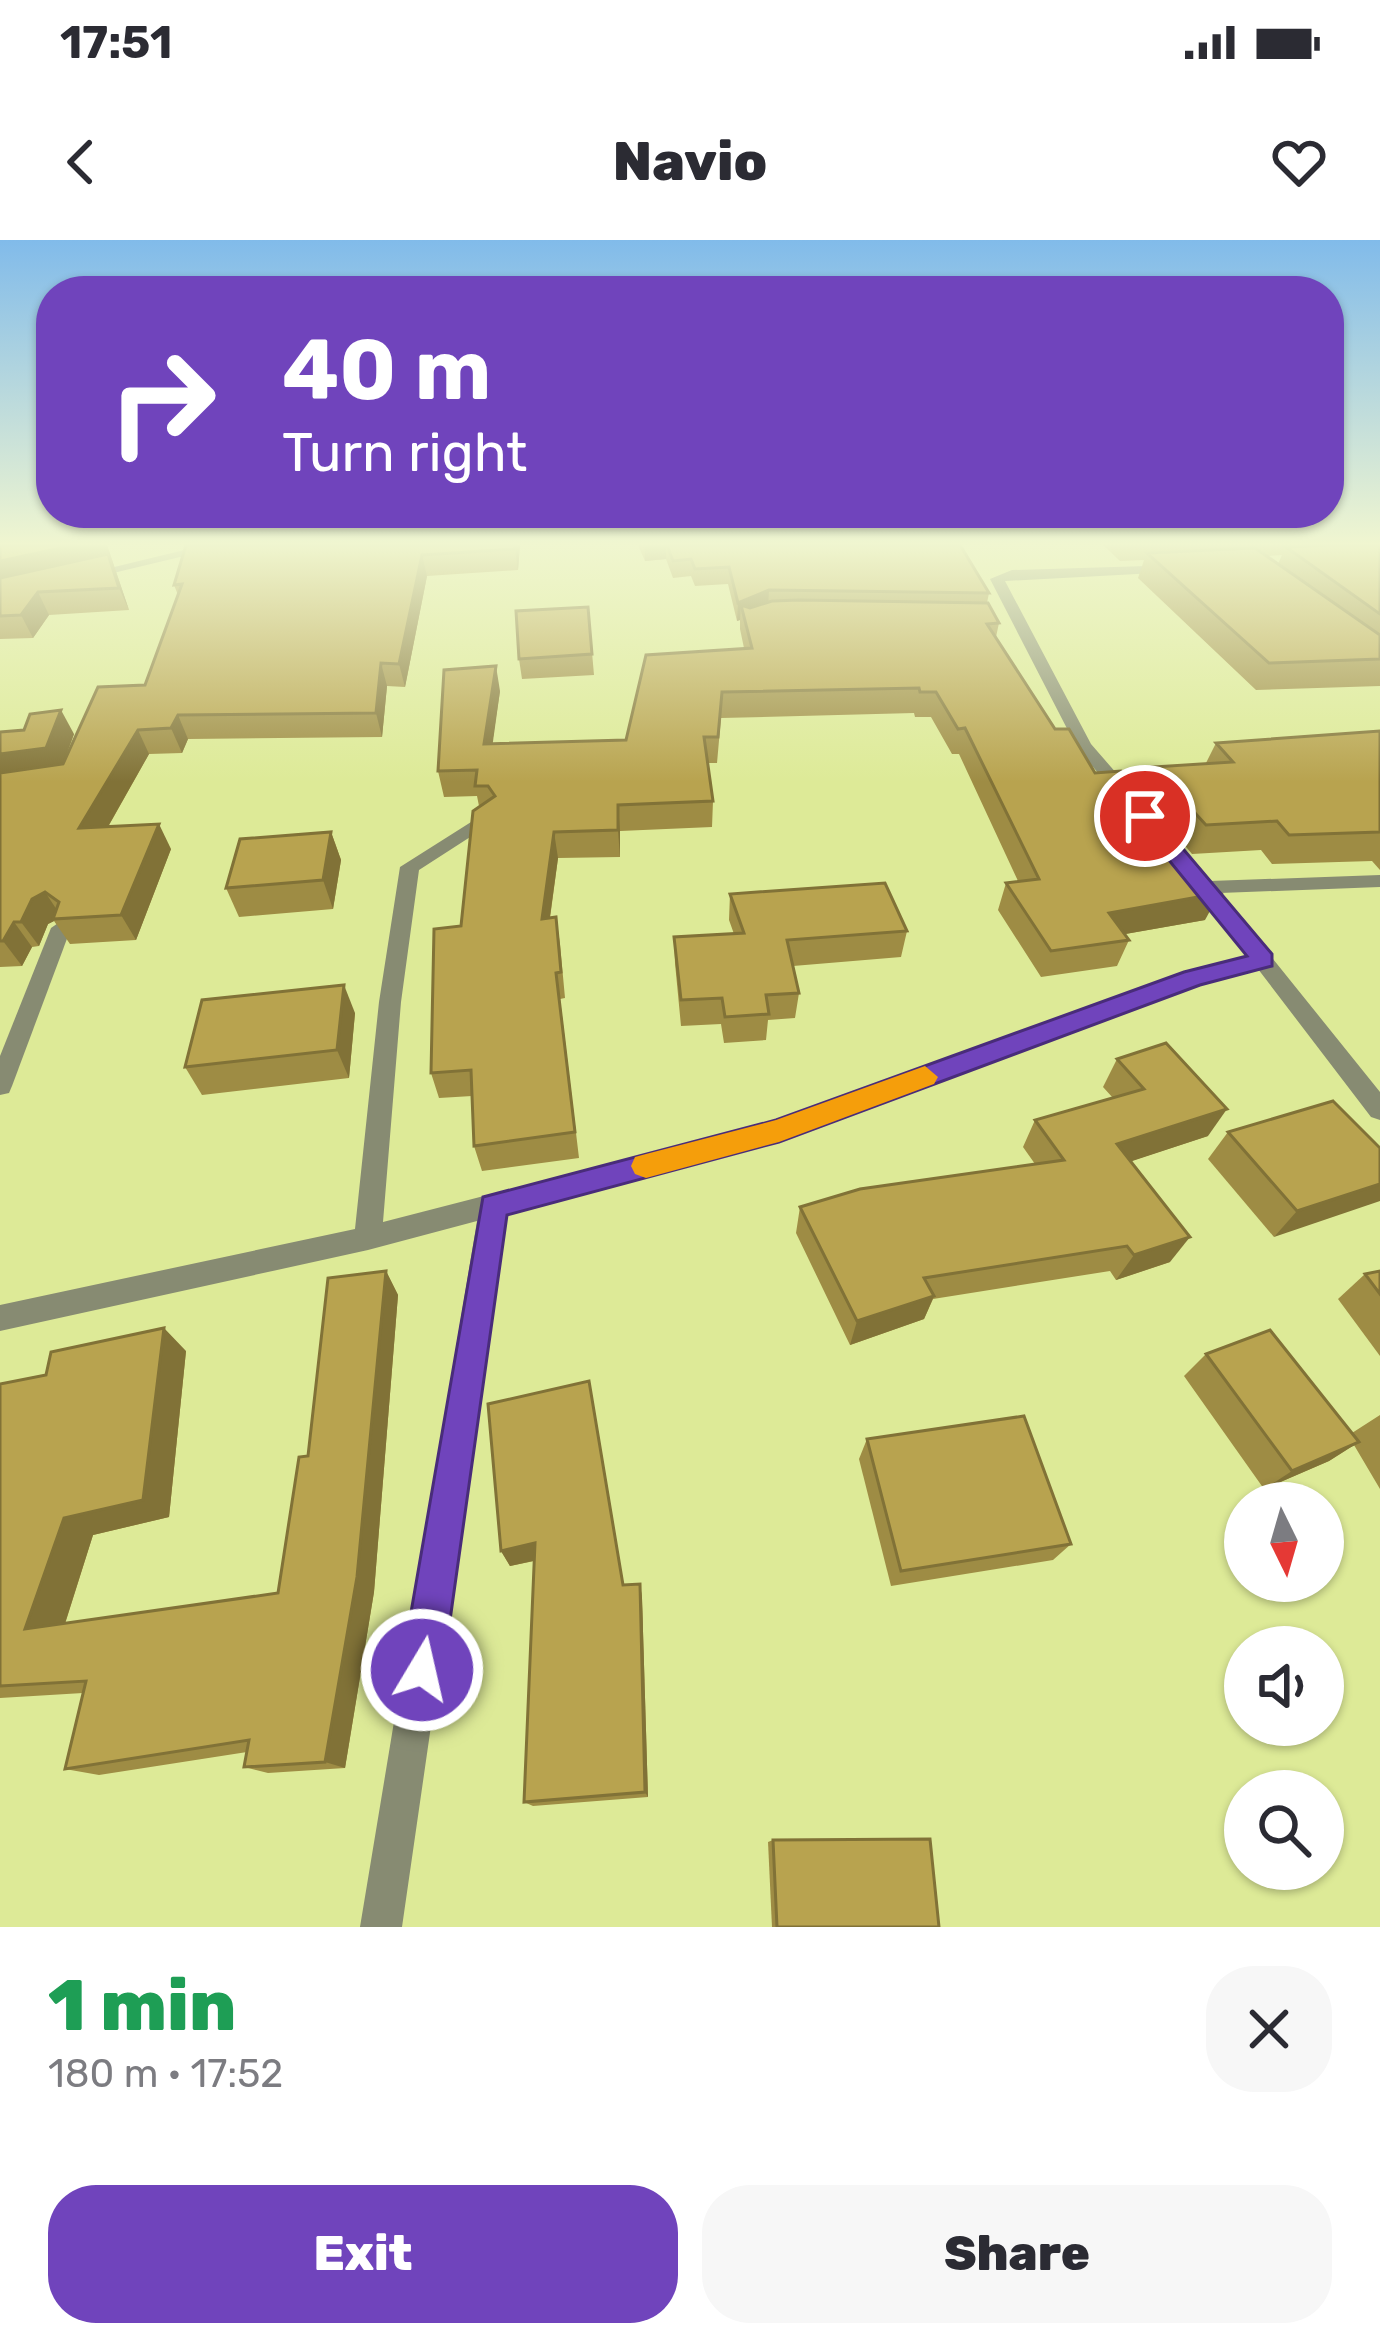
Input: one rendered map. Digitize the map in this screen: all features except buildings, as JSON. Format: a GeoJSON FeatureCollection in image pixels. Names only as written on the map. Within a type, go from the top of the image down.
{"type":"FeatureCollection","features":[{"type":"Feature","properties":{"kind":"street"},"geometry":{"type":"LineString","coordinates":[[1020,624],[1084,746],[1205,887],[1380,1110]]}},
{"type":"Feature","properties":{"kind":"street"},"geometry":{"type":"LineString","coordinates":[[368,1238],[390,1002],[410,867],[486,821]]}},
{"type":"Feature","properties":{"kind":"street"},"geometry":{"type":"LineString","coordinates":[[1205,887],[1380,881]]}},
{"type":"Feature","properties":{"kind":"street"},"geometry":{"type":"LineString","coordinates":[[0,1086],[62,928]]}},
{"type":"Feature","properties":{"kind":"street"},"geometry":{"type":"LineString","coordinates":[[0,1318],[368,1238],[779,1130],[1193,978],[1264,960]]}},
{"type":"Feature","properties":{"kind":"street"},"geometry":{"type":"LineString","coordinates":[[381,1927],[494,1206]]}},
{"type":"Feature","properties":{"kind":"slow traffic"},"geometry":{"type":"LineString","coordinates":[[646,1166],[779,1130],[925,1077]]}},
{"type":"Feature","properties":{"kind":"route"},"geometry":{"type":"LineString","coordinates":[[422,1670],[494,1206],[779,1130],[1193,978],[1264,960],[1145,816]]}}]}
